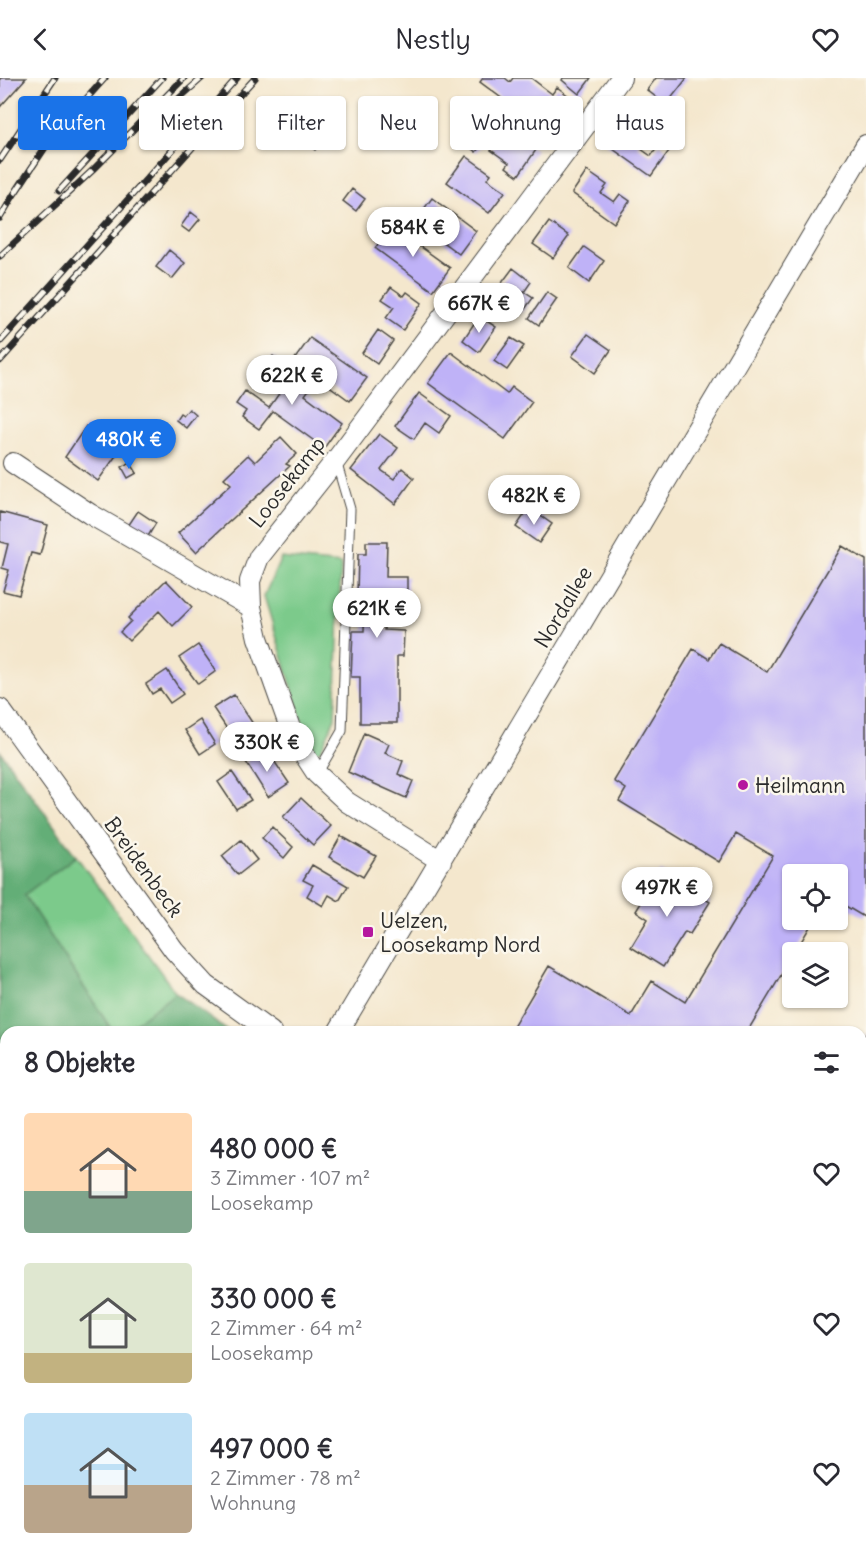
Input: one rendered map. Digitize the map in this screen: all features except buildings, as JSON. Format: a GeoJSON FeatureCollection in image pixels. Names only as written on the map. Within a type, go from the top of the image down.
{"type":"FeatureCollection","features":[{"type":"Feature","properties":{"kind":"street","name":"Loosekamp"},"geometry":{"type":"LineString","coordinates":[[441,861],[347,802],[317,774],[294,739],[258,638],[251,607],[250,581],[259,557],[336,460],[621,78]]}},
{"type":"Feature","properties":{"kind":"street","name":"Nordallee"},"geometry":{"type":"LineString","coordinates":[[342,1026],[866,145]]}},
{"type":"Feature","properties":{"kind":"street"},"geometry":{"type":"LineString","coordinates":[[13,463],[90,514],[251,607]]}},
{"type":"Feature","properties":{"kind":"street","name":"Breidenbeck"},"geometry":{"type":"LineString","coordinates":[[0,709],[174,950],[206,985],[263,1026]]}},
{"type":"Feature","properties":{"kind":"lane"},"geometry":{"type":"LineString","coordinates":[[317,774],[342,731],[350,509],[336,460]]}},
{"type":"Feature","properties":{"kind":"green space"},"geometry":{"type":"Polygon","coordinates":[[[281,558],[341,564],[335,718],[321,750],[312,754],[264,596],[281,558]]]}},
{"type":"Feature","properties":{"kind":"green space"},"geometry":{"type":"Polygon","coordinates":[[[0,751],[76,856],[24,895],[109,1026],[0,1026],[0,751]]]}},
{"type":"Feature","properties":{"kind":"green space"},"geometry":{"type":"Polygon","coordinates":[[[76,856],[176,993],[131,1026],[109,1026],[23,894],[76,856]]]}},
{"type":"Feature","properties":{"kind":"green space"},"geometry":{"type":"Polygon","coordinates":[[[176,993],[221,1026],[131,1026],[176,993]]]}},
{"type":"Feature","properties":{"kind":"railway"},"geometry":{"type":"LineString","coordinates":[[0,160],[55,78]]}},
{"type":"Feature","properties":{"kind":"railway"},"geometry":{"type":"LineString","coordinates":[[0,218],[52,137],[105,78]]}},
{"type":"Feature","properties":{"kind":"railway"},"geometry":{"type":"LineString","coordinates":[[59,191],[162,78]]}},
{"type":"Feature","properties":{"kind":"railway"},"geometry":{"type":"LineString","coordinates":[[0,256],[93,170],[184,78]]}},
{"type":"Feature","properties":{"kind":"railway"},"geometry":{"type":"LineString","coordinates":[[182,96],[202,78]]}},
{"type":"Feature","properties":{"kind":"railway"},"geometry":{"type":"LineString","coordinates":[[0,342],[237,78]]}},
{"type":"Feature","properties":{"kind":"railway"},"geometry":{"type":"LineString","coordinates":[[0,361],[255,78]]}},
{"type":"Feature","properties":{"kind":"place","name":"Heilmann"},"geometry":{"type":"Point","coordinates":[743,785]}},
{"type":"Feature","properties":{"kind":"place","name":"Uelzen, Loosekamp Nord"},"geometry":{"type":"Point","coordinates":[368,932]}}]}
